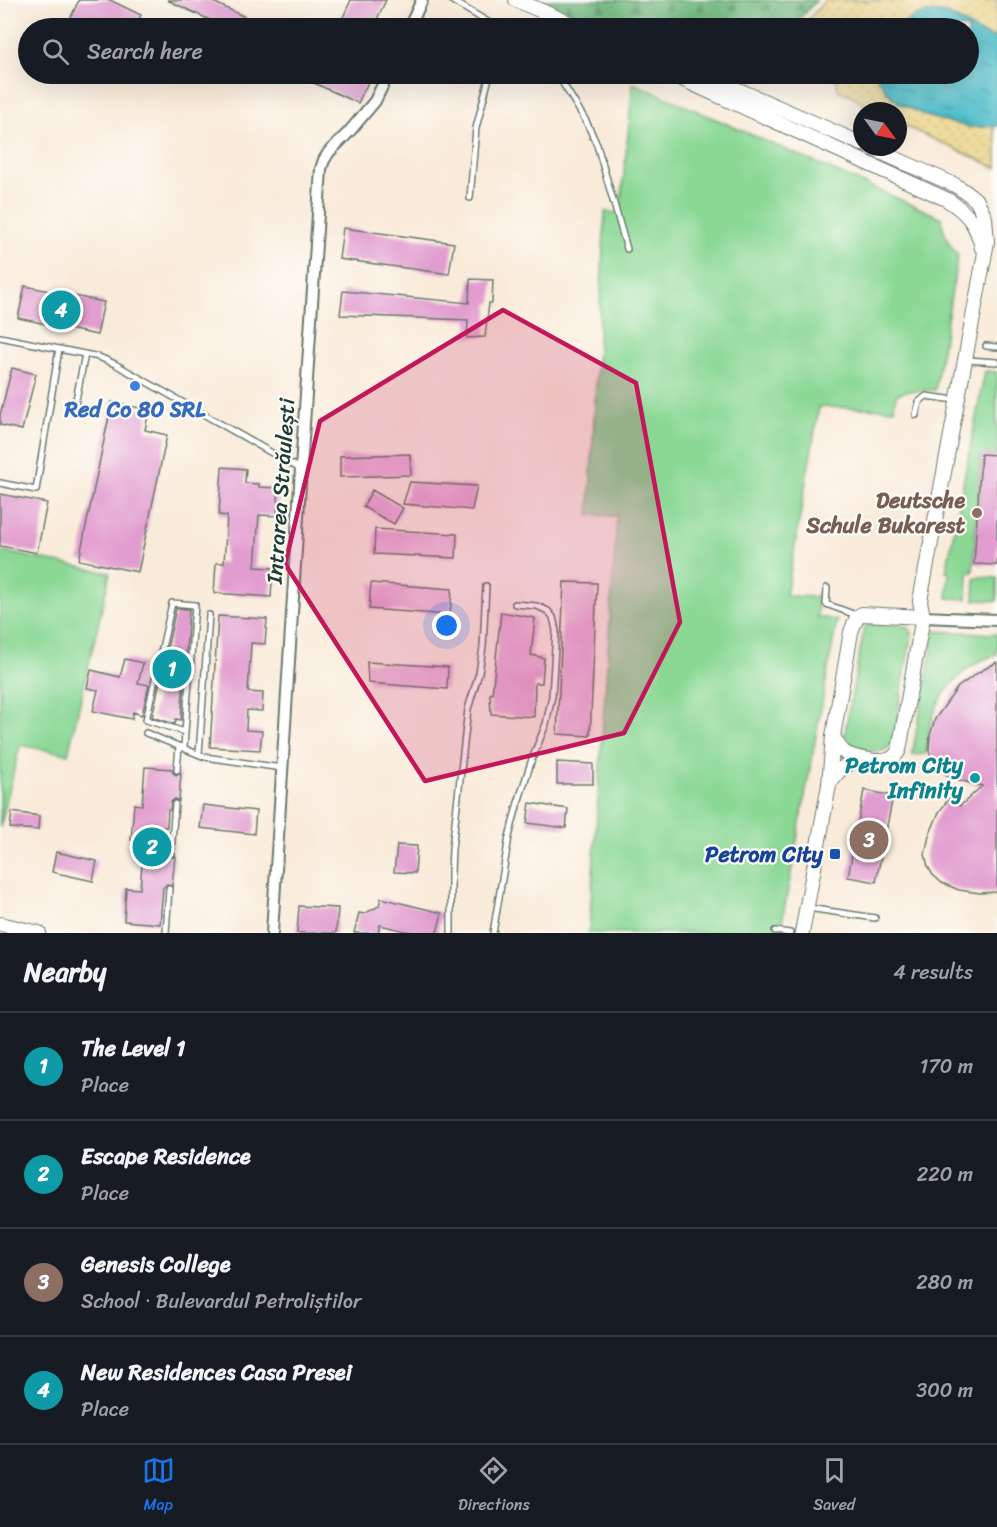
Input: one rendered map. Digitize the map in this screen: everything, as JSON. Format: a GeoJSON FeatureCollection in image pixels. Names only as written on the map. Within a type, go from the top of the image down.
{"type":"FeatureCollection","features":[{"type":"Feature","properties":{"kind":"street"},"geometry":{"type":"LineString","coordinates":[[414,18],[422,0]]}},
{"type":"Feature","properties":{"kind":"street"},"geometry":{"type":"LineString","coordinates":[[516,0],[558,18]]}},
{"type":"Feature","properties":{"kind":"street","name":"Intrarea Străulești"},"geometry":{"type":"LineString","coordinates":[[272,933],[321,169],[329,152],[375,101],[383,84]]}},
{"type":"Feature","properties":{"kind":"street"},"geometry":{"type":"LineString","coordinates":[[693,84],[956,206],[972,221],[980,236],[984,259]]}},
{"type":"Feature","properties":{"kind":"street"},"geometry":{"type":"LineString","coordinates":[[725,84],[853,140]]}},
{"type":"Feature","properties":{"kind":"street"},"geometry":{"type":"LineString","coordinates":[[833,736],[846,754],[862,759],[887,760],[899,750],[923,617],[921,601],[987,242],[987,224],[982,210],[970,195],[955,185],[889,156]]}},
{"type":"Feature","properties":{"kind":"street"},"geometry":{"type":"LineString","coordinates":[[886,173],[893,158]]}},
{"type":"Feature","properties":{"kind":"street"},"geometry":{"type":"LineString","coordinates":[[972,221],[976,201]]}},
{"type":"Feature","properties":{"kind":"street"},"geometry":{"type":"LineString","coordinates":[[802,933],[829,785],[833,736],[851,633],[858,616],[862,614],[997,620]]}},
{"type":"Feature","properties":{"kind":"street"},"geometry":{"type":"LineString","coordinates":[[829,785],[845,765],[862,759]]}},
{"type":"Feature","properties":{"kind":"street"},"geometry":{"type":"LineString","coordinates":[[0,924],[21,931],[39,933]]}},
{"type":"Feature","properties":{"kind":"lane"},"geometry":{"type":"LineString","coordinates":[[451,0],[480,18]]}},
{"type":"Feature","properties":{"kind":"lane"},"geometry":{"type":"LineString","coordinates":[[470,198],[476,128],[487,84]]}},
{"type":"Feature","properties":{"kind":"lane"},"geometry":{"type":"LineString","coordinates":[[562,84],[586,121],[597,146],[627,249]]}},
{"type":"Feature","properties":{"kind":"lane"},"geometry":{"type":"LineString","coordinates":[[0,337],[99,357],[115,364],[301,469]]}},
{"type":"Feature","properties":{"kind":"lane"},"geometry":{"type":"LineString","coordinates":[[986,346],[997,347]]}},
{"type":"Feature","properties":{"kind":"lane"},"geometry":{"type":"LineString","coordinates":[[0,483],[36,490],[59,349]]}},
{"type":"Feature","properties":{"kind":"lane"},"geometry":{"type":"LineString","coordinates":[[75,410],[85,354]]}},
{"type":"Feature","properties":{"kind":"lane"},"geometry":{"type":"LineString","coordinates":[[965,359],[997,362]]}},
{"type":"Feature","properties":{"kind":"lane"},"geometry":{"type":"LineString","coordinates":[[916,415],[920,402],[926,396],[957,400]]}},
{"type":"Feature","properties":{"kind":"lane"},"geometry":{"type":"LineString","coordinates":[[451,933],[452,849],[468,709],[479,673],[483,647],[486,586]]}},
{"type":"Feature","properties":{"kind":"lane"},"geometry":{"type":"LineString","coordinates":[[828,588],[826,604],[858,616]]}},
{"type":"Feature","properties":{"kind":"lane"},"geometry":{"type":"LineString","coordinates":[[177,770],[185,732],[195,605],[172,603],[146,720],[185,732]]}},
{"type":"Feature","properties":{"kind":"lane"},"geometry":{"type":"LineString","coordinates":[[493,933],[511,826],[532,759],[546,724],[552,696],[556,632],[553,617],[548,611],[537,606],[515,604]]}},
{"type":"Feature","properties":{"kind":"lane"},"geometry":{"type":"LineString","coordinates":[[199,754],[209,615]]}},
{"type":"Feature","properties":{"kind":"lane"},"geometry":{"type":"LineString","coordinates":[[146,733],[205,757],[282,768]]}},
{"type":"Feature","properties":{"kind":"lane"},"geometry":{"type":"LineString","coordinates":[[171,853],[175,804]]}},
{"type":"Feature","properties":{"kind":"lane"},"geometry":{"type":"LineString","coordinates":[[166,933],[169,889]]}},
{"type":"Feature","properties":{"kind":"lane"},"geometry":{"type":"LineString","coordinates":[[807,908],[874,918]]}},
{"type":"Feature","properties":{"kind":"lane"},"geometry":{"type":"LineString","coordinates":[[776,931],[790,933]]}},
{"type":"Feature","properties":{"kind":"highlighted area"},"geometry":{"type":"Polygon","coordinates":[[[503,310],[636,383],[680,622],[624,733],[425,781],[285,564],[320,421],[503,310]]]}},
{"type":"Feature","properties":{"kind":"green space"},"geometry":{"type":"Polygon","coordinates":[[[529,0],[817,0],[800,18],[573,18],[529,0]]]}},
{"type":"Feature","properties":{"kind":"green space"},"geometry":{"type":"Polygon","coordinates":[[[633,84],[635,84],[942,218],[947,238],[958,255],[935,390],[906,391],[896,395],[894,409],[819,407],[786,596],[819,597],[817,617],[837,620],[780,933],[589,933],[617,516],[589,515],[605,212],[620,213],[633,84]]]}},
{"type":"Feature","properties":{"kind":"green space"},"geometry":{"type":"Polygon","coordinates":[[[985,371],[997,372],[997,455],[981,455],[973,572],[968,573],[967,599],[947,598],[949,572],[946,572],[985,371]]]}},
{"type":"Feature","properties":{"kind":"green space"},"geometry":{"type":"Polygon","coordinates":[[[0,551],[110,573],[68,754],[20,745],[0,828],[0,551]]]}},
{"type":"Feature","properties":{"kind":"green space"},"geometry":{"type":"Polygon","coordinates":[[[975,577],[997,578],[997,601],[974,600],[975,577]]]}},
{"type":"Feature","properties":{"kind":"green space"},"geometry":{"type":"Polygon","coordinates":[[[871,623],[906,626],[912,633],[893,741],[890,746],[881,751],[853,748],[845,742],[844,738],[864,629],[871,623]]]}},
{"type":"Feature","properties":{"kind":"green space"},"geometry":{"type":"Polygon","coordinates":[[[935,631],[997,634],[997,654],[981,661],[955,680],[937,705],[926,754],[912,755],[935,631]]]}},
{"type":"Feature","properties":{"kind":"sand"},"geometry":{"type":"Polygon","coordinates":[[[826,0],[997,0],[997,38],[979,33],[979,18],[809,18],[826,0]]]}},
{"type":"Feature","properties":{"kind":"sand"},"geometry":{"type":"Polygon","coordinates":[[[837,84],[882,84],[886,91],[898,102],[861,102],[848,93],[838,90],[837,84]]]}},
{"type":"Feature","properties":{"kind":"sand"},"geometry":{"type":"Polygon","coordinates":[[[907,107],[929,117],[969,127],[993,126],[997,143],[997,168],[907,127],[907,107]]]}},
{"type":"Feature","properties":{"kind":"water"},"geometry":{"type":"Polygon","coordinates":[[[926,13],[937,13],[954,18],[912,18],[926,13]]]}},
{"type":"Feature","properties":{"kind":"water"},"geometry":{"type":"Polygon","coordinates":[[[979,32],[997,38],[997,126],[969,127],[929,117],[907,107],[907,102],[898,102],[886,91],[882,84],[979,84],[979,32]]]}},
{"type":"Feature","properties":{"kind":"building"},"geometry":{"type":"Polygon","coordinates":[[[79,0],[110,0],[141,15],[139,18],[70,18],[79,0]]]}},
{"type":"Feature","properties":{"kind":"building"},"geometry":{"type":"Polygon","coordinates":[[[167,0],[209,0],[247,18],[206,18],[167,0]]]}},
{"type":"Feature","properties":{"kind":"building"},"geometry":{"type":"Polygon","coordinates":[[[351,0],[386,0],[378,18],[343,18],[351,0]]]}},
{"type":"Feature","properties":{"kind":"building"},"geometry":{"type":"Polygon","coordinates":[[[316,84],[367,84],[358,103],[316,84]]]}},
{"type":"Feature","properties":{"kind":"building"},"geometry":{"type":"Polygon","coordinates":[[[343,228],[454,243],[449,274],[339,259],[343,228]]]}},
{"type":"Feature","properties":{"kind":"building"},"geometry":{"type":"Polygon","coordinates":[[[470,279],[493,280],[492,303],[489,303],[485,337],[467,338],[468,320],[340,315],[343,291],[469,303],[470,279]]]}},
{"type":"Feature","properties":{"kind":"building"},"geometry":{"type":"Polygon","coordinates":[[[25,286],[104,302],[97,335],[18,318],[25,286]]]}},
{"type":"Feature","properties":{"kind":"building"},"geometry":{"type":"Polygon","coordinates":[[[12,368],[36,374],[22,430],[0,425],[0,415],[12,368]]]}},
{"type":"Feature","properties":{"kind":"building"},"geometry":{"type":"Polygon","coordinates":[[[112,402],[149,410],[145,430],[167,435],[138,572],[79,560],[112,402]]]}},
{"type":"Feature","properties":{"kind":"building"},"geometry":{"type":"Polygon","coordinates":[[[410,454],[411,475],[340,477],[340,456],[410,454]]]}},
{"type":"Feature","properties":{"kind":"building"},"geometry":{"type":"Polygon","coordinates":[[[981,454],[997,455],[997,565],[974,564],[981,454]]]}},
{"type":"Feature","properties":{"kind":"building"},"geometry":{"type":"Polygon","coordinates":[[[222,467],[246,469],[245,483],[259,484],[259,487],[279,488],[277,516],[259,515],[255,567],[273,568],[271,597],[214,593],[216,563],[224,563],[227,516],[219,515],[222,467]]]}},
{"type":"Feature","properties":{"kind":"building"},"geometry":{"type":"Polygon","coordinates":[[[410,482],[477,486],[472,510],[403,504],[410,482]]]}},
{"type":"Feature","properties":{"kind":"building"},"geometry":{"type":"Polygon","coordinates":[[[372,490],[403,508],[394,524],[363,507],[372,490]]]}},
{"type":"Feature","properties":{"kind":"building"},"geometry":{"type":"Polygon","coordinates":[[[0,494],[47,503],[37,553],[0,546],[0,494]]]}},
{"type":"Feature","properties":{"kind":"building"},"geometry":{"type":"Polygon","coordinates":[[[375,529],[457,534],[456,558],[374,554],[375,529]]]}},
{"type":"Feature","properties":{"kind":"building"},"geometry":{"type":"Polygon","coordinates":[[[564,582],[597,583],[590,736],[557,734],[564,582]]]}},
{"type":"Feature","properties":{"kind":"building"},"geometry":{"type":"Polygon","coordinates":[[[371,583],[452,589],[450,615],[369,609],[371,583]]]}},
{"type":"Feature","properties":{"kind":"building"},"geometry":{"type":"Polygon","coordinates":[[[176,608],[189,609],[181,720],[176,719],[175,724],[152,717],[176,608]]]}},
{"type":"Feature","properties":{"kind":"building"},"geometry":{"type":"Polygon","coordinates":[[[501,612],[535,618],[531,655],[544,658],[542,683],[535,683],[534,717],[491,714],[490,694],[492,694],[501,612]]]}},
{"type":"Feature","properties":{"kind":"building"},"geometry":{"type":"Polygon","coordinates":[[[218,616],[267,619],[265,644],[251,643],[248,692],[263,693],[262,711],[247,710],[246,730],[262,731],[260,750],[210,747],[218,616]]]}},
{"type":"Feature","properties":{"kind":"building"},"geometry":{"type":"Polygon","coordinates":[[[125,659],[143,663],[138,683],[149,685],[142,715],[133,712],[132,719],[93,711],[98,690],[87,688],[91,670],[120,677],[125,659]]]}},
{"type":"Feature","properties":{"kind":"building"},"geometry":{"type":"Polygon","coordinates":[[[367,662],[448,667],[447,689],[368,683],[367,662]]]}},
{"type":"Feature","properties":{"kind":"building","name":"Petrom City Infinity"},"geometry":{"type":"Polygon","coordinates":[[[997,662],[997,892],[980,893],[959,890],[942,883],[928,867],[925,854],[929,836],[939,812],[950,797],[960,806],[982,786],[959,780],[939,770],[932,762],[929,750],[930,735],[935,719],[958,687],[997,662]]]}},
{"type":"Feature","properties":{"kind":"building"},"geometry":{"type":"Polygon","coordinates":[[[557,762],[593,764],[593,784],[557,784],[557,762]]]}},
{"type":"Feature","properties":{"kind":"building"},"geometry":{"type":"Polygon","coordinates":[[[145,767],[172,769],[176,775],[181,773],[179,801],[175,799],[171,802],[167,827],[162,827],[160,852],[166,853],[170,858],[175,856],[172,886],[167,884],[163,888],[160,924],[124,921],[126,888],[140,889],[144,841],[131,840],[134,804],[142,805],[145,767]]]}},
{"type":"Feature","properties":{"kind":"building"},"geometry":{"type":"Polygon","coordinates":[[[864,790],[893,796],[876,882],[848,877],[864,790]]]}},
{"type":"Feature","properties":{"kind":"building"},"geometry":{"type":"Polygon","coordinates":[[[530,803],[568,809],[566,828],[527,823],[530,803]]]}},
{"type":"Feature","properties":{"kind":"building"},"geometry":{"type":"Polygon","coordinates":[[[203,805],[256,811],[254,834],[200,828],[203,805]]]}},
{"type":"Feature","properties":{"kind":"building"},"geometry":{"type":"Polygon","coordinates":[[[12,812],[39,816],[38,830],[10,828],[12,812]]]}},
{"type":"Feature","properties":{"kind":"building"},"geometry":{"type":"Polygon","coordinates":[[[397,845],[417,846],[415,873],[394,872],[397,845]]]}},
{"type":"Feature","properties":{"kind":"building"},"geometry":{"type":"Polygon","coordinates":[[[56,852],[97,861],[93,881],[52,872],[56,852]]]}},
{"type":"Feature","properties":{"kind":"building"},"geometry":{"type":"Polygon","coordinates":[[[381,898],[442,913],[437,933],[414,933],[380,925],[378,933],[354,933],[359,913],[364,914],[379,906],[381,898]]]}},
{"type":"Feature","properties":{"kind":"building"},"geometry":{"type":"Polygon","coordinates":[[[299,906],[338,908],[336,933],[297,933],[299,906]]]}},
{"type":"Feature","properties":{"kind":"place","name":"New Residences Casa Presei"},"geometry":{"type":"Point","coordinates":[61,310]}},
{"type":"Feature","properties":{"kind":"place","name":"Red Co 80 SRL"},"geometry":{"type":"Point","coordinates":[135,386]}},
{"type":"Feature","properties":{"kind":"place","name":"Deutsche Schule Bukarest"},"geometry":{"type":"Point","coordinates":[977,513]}},
{"type":"Feature","properties":{"kind":"place","name":"The Level 1"},"geometry":{"type":"Point","coordinates":[172,669]}},
{"type":"Feature","properties":{"kind":"place","name":"Petrom City Infinity"},"geometry":{"type":"Point","coordinates":[975,778]}},
{"type":"Feature","properties":{"kind":"place","name":"Genesis College"},"geometry":{"type":"Point","coordinates":[869,840]}},
{"type":"Feature","properties":{"kind":"place","name":"Escape Residence"},"geometry":{"type":"Point","coordinates":[152,847]}},
{"type":"Feature","properties":{"kind":"place","name":"Petrom City"},"geometry":{"type":"Point","coordinates":[835,854]}}]}
